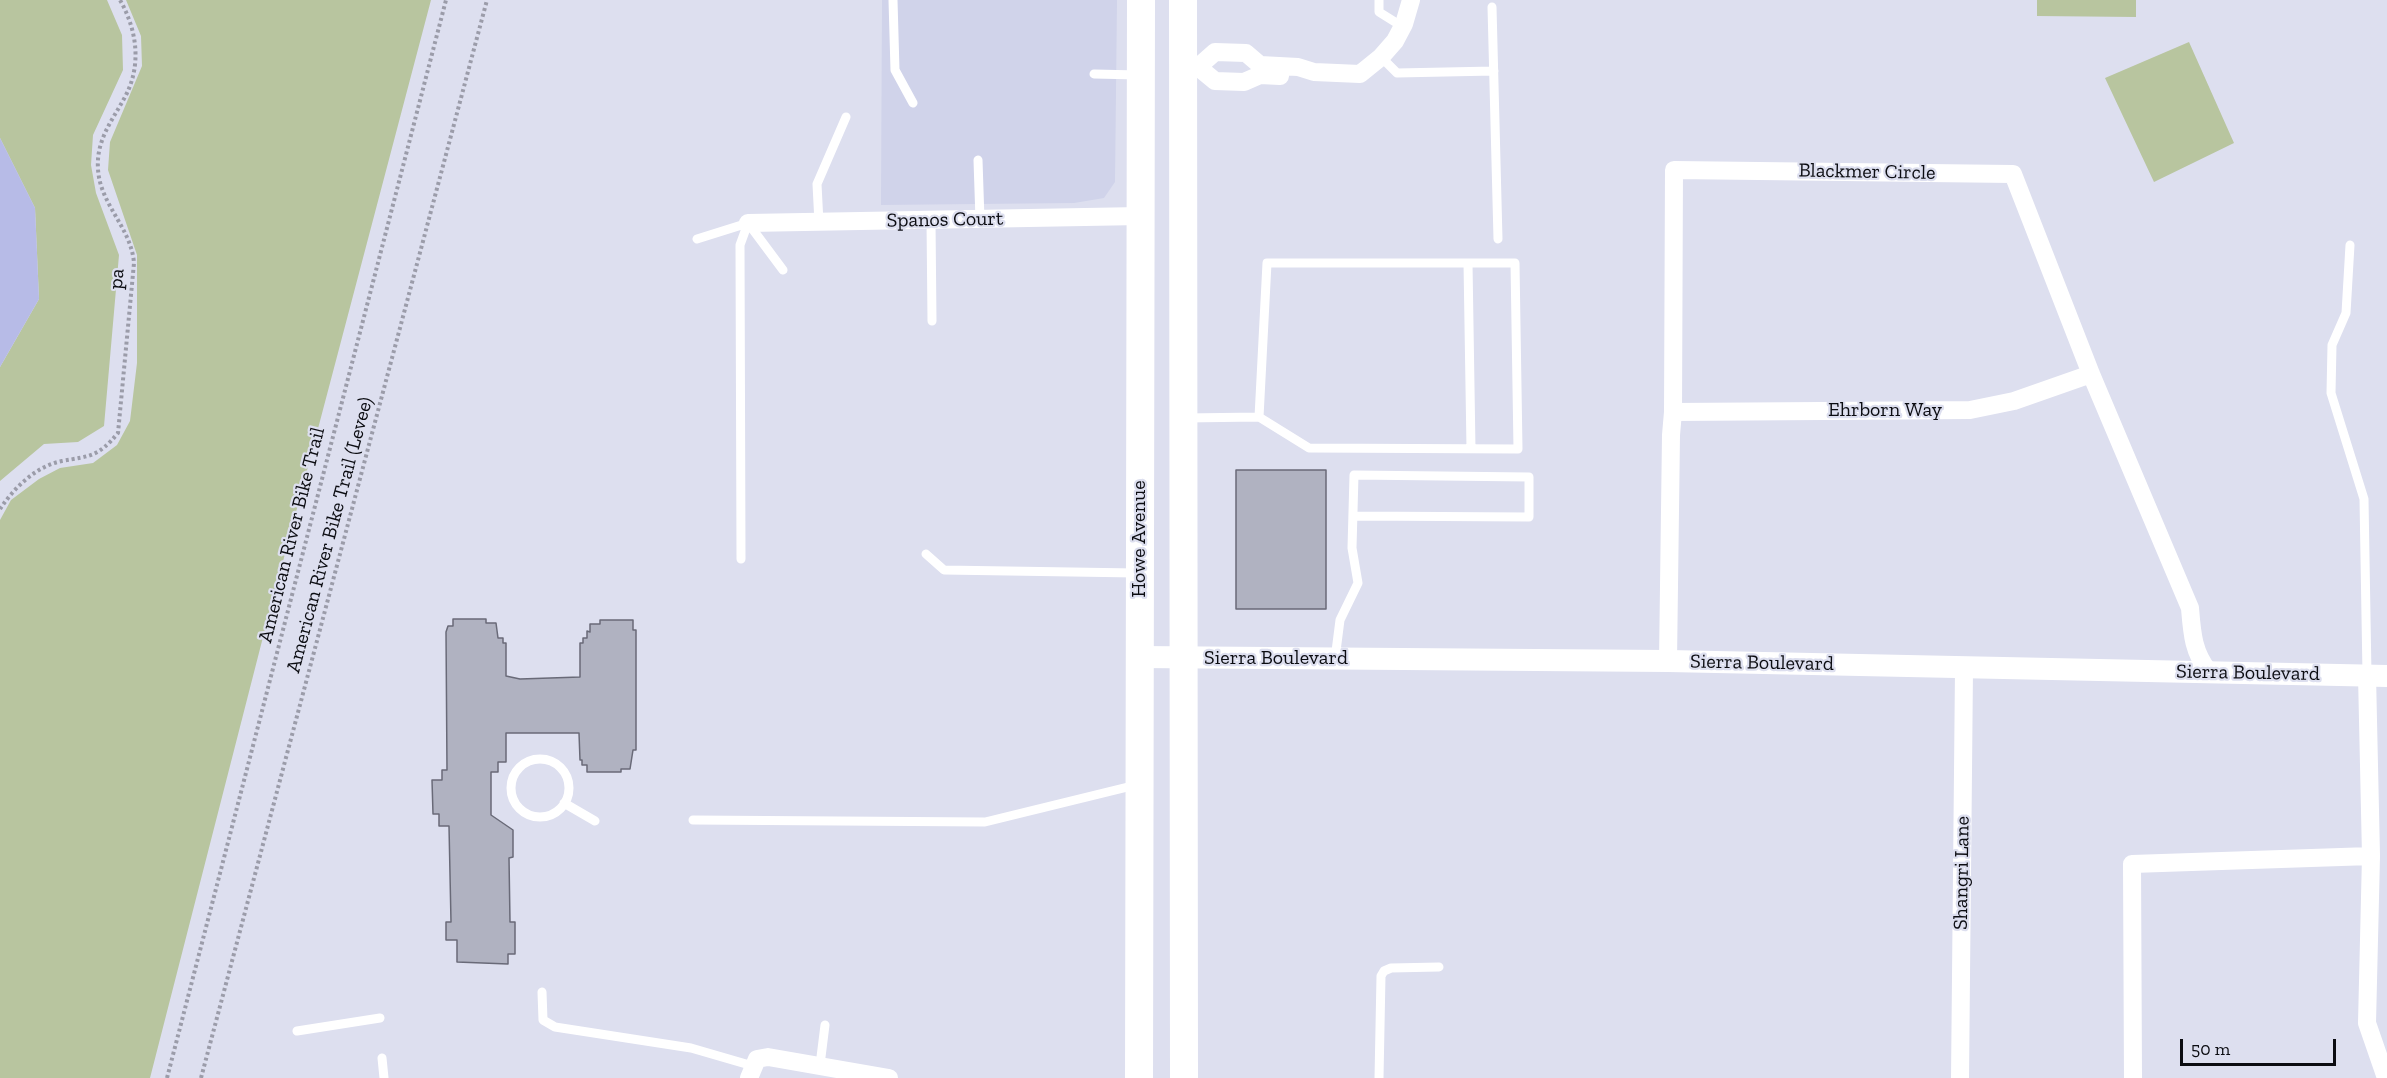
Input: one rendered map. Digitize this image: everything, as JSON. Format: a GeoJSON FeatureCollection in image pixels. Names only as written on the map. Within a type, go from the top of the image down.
{"type":"FeatureCollection","features":[{"type":"Feature","properties":{"kind":"main road","name":"Howe Avenue"},"geometry":{"type":"LineString","coordinates":[[1139,1078],[1141,0]]}},
{"type":"Feature","properties":{"kind":"main road"},"geometry":{"type":"LineString","coordinates":[[1157,0],[1158,50],[1167,64],[1191,67]]}},
{"type":"Feature","properties":{"kind":"main road"},"geometry":{"type":"LineString","coordinates":[[1183,0],[1191,67],[1183,420],[1184,1078]]}},
{"type":"Feature","properties":{"kind":"main road"},"geometry":{"type":"LineString","coordinates":[[1141,216],[1158,250],[1158,386],[1183,420]]}},
{"type":"Feature","properties":{"kind":"street"},"geometry":{"type":"LineString","coordinates":[[1260,70],[1246,53],[1215,52],[1191,67],[1215,81],[1244,82],[1260,70],[1298,67],[1314,72],[1359,74],[1381,57],[1403,27],[1411,0]]}},
{"type":"Feature","properties":{"kind":"street","name":"Blackmer Circle"},"geometry":{"type":"LineString","coordinates":[[1668,661],[1670,446],[1673,412],[1674,170],[2013,174],[2091,374],[2190,608],[2193,642],[2199,660],[2209,672]]}},
{"type":"Feature","properties":{"kind":"street","name":"Spanos Court"},"geometry":{"type":"LineString","coordinates":[[748,223],[1141,216]]}},
{"type":"Feature","properties":{"kind":"street","name":"Ehrborn Way"},"geometry":{"type":"LineString","coordinates":[[1673,412],[1970,410],[2014,401],[2091,374]]}},
{"type":"Feature","properties":{"kind":"street","name":"Sierra Boulevard"},"geometry":{"type":"LineString","coordinates":[[1138,657],[1668,661],[2377,676]]}},
{"type":"Feature","properties":{"kind":"street","name":"Shangri Lane"},"geometry":{"type":"LineString","coordinates":[[1960,1078],[1964,669]]}},
{"type":"Feature","properties":{"kind":"street"},"geometry":{"type":"LineString","coordinates":[[2377,676],[2367,1023],[2386,1078]]}},
{"type":"Feature","properties":{"kind":"street"},"geometry":{"type":"LineString","coordinates":[[2133,1078],[2132,864],[2371,856]]}},
{"type":"Feature","properties":{"kind":"street"},"geometry":{"type":"LineString","coordinates":[[751,1072],[757,1059],[768,1057],[889,1078]]}},
{"type":"Feature","properties":{"kind":"lane"},"geometry":{"type":"LineString","coordinates":[[893,0],[892,47],[895,70],[913,103]]}},
{"type":"Feature","properties":{"kind":"lane"},"geometry":{"type":"LineString","coordinates":[[1379,0],[1379,12],[1403,27]]}},
{"type":"Feature","properties":{"kind":"lane"},"geometry":{"type":"LineString","coordinates":[[1492,7],[1498,239]]}},
{"type":"Feature","properties":{"kind":"lane"},"geometry":{"type":"LineString","coordinates":[[1381,57],[1397,73],[1494,71]]}},
{"type":"Feature","properties":{"kind":"lane"},"geometry":{"type":"LineString","coordinates":[[1094,74],[1141,75]]}},
{"type":"Feature","properties":{"kind":"lane"},"geometry":{"type":"LineString","coordinates":[[819,223],[817,184],[846,117]]}},
{"type":"Feature","properties":{"kind":"lane"},"geometry":{"type":"LineString","coordinates":[[978,160],[980,220]]}},
{"type":"Feature","properties":{"kind":"lane"},"geometry":{"type":"LineString","coordinates":[[931,221],[932,321]]}},
{"type":"Feature","properties":{"kind":"lane"},"geometry":{"type":"LineString","coordinates":[[697,239],[748,223]]}},
{"type":"Feature","properties":{"kind":"lane"},"geometry":{"type":"LineString","coordinates":[[748,223],[783,270]]}},
{"type":"Feature","properties":{"kind":"lane"},"geometry":{"type":"LineString","coordinates":[[741,559],[740,245],[748,223]]}},
{"type":"Feature","properties":{"kind":"lane"},"geometry":{"type":"LineString","coordinates":[[2350,245],[2346,313],[2332,345],[2331,393],[2364,499],[2377,676]]}},
{"type":"Feature","properties":{"kind":"lane"},"geometry":{"type":"LineString","coordinates":[[1183,420],[1259,417],[1309,448],[1518,449],[1515,263],[1267,262],[1259,417]]}},
{"type":"Feature","properties":{"kind":"lane"},"geometry":{"type":"LineString","coordinates":[[1468,263],[1472,449]]}},
{"type":"Feature","properties":{"kind":"lane"},"geometry":{"type":"LineString","coordinates":[[1335,658],[1340,620],[1358,583],[1352,548],[1354,475],[1529,477],[1529,517],[1353,516]]}},
{"type":"Feature","properties":{"kind":"lane"},"geometry":{"type":"LineString","coordinates":[[926,554],[944,570],[1139,573]]}},
{"type":"Feature","properties":{"kind":"lane"},"geometry":{"type":"LineString","coordinates":[[538,759],[556,764],[568,779],[569,788],[564,802],[555,812],[546,816],[528,814],[520,809],[511,792],[515,774],[521,766],[538,759]]}},
{"type":"Feature","properties":{"kind":"lane"},"geometry":{"type":"LineString","coordinates":[[693,820],[985,822],[1138,784]]}},
{"type":"Feature","properties":{"kind":"lane"},"geometry":{"type":"LineString","coordinates":[[564,802],[595,821]]}},
{"type":"Feature","properties":{"kind":"lane"},"geometry":{"type":"LineString","coordinates":[[1379,1078],[1384,971],[1391,968],[1439,966]]}},
{"type":"Feature","properties":{"kind":"lane"},"geometry":{"type":"LineString","coordinates":[[542,992],[543,1020],[555,1027],[691,1048],[751,1072]]}},
{"type":"Feature","properties":{"kind":"lane"},"geometry":{"type":"LineString","coordinates":[[297,1031],[380,1018]]}},
{"type":"Feature","properties":{"kind":"lane"},"geometry":{"type":"LineString","coordinates":[[820,1065],[825,1025]]}},
{"type":"Feature","properties":{"kind":"lane"},"geometry":{"type":"LineString","coordinates":[[382,1058],[384,1078]]}},
{"type":"Feature","properties":{"kind":"path","name":"pa"},"geometry":{"type":"LineString","coordinates":[[0,509],[10,495],[29,477],[61,461],[81,460],[99,452],[118,433],[134,255],[125,228],[108,205],[98,168],[100,146],[107,124],[132,82],[136,57],[136,40],[129,16],[120,0]]}},
{"type":"Feature","properties":{"kind":"path","name":"American River Bike Trail"},"geometry":{"type":"LineString","coordinates":[[166,1078],[446,0]]}},
{"type":"Feature","properties":{"kind":"path","name":"American River Bike Trail (Levee)"},"geometry":{"type":"LineString","coordinates":[[201,1078],[488,0]]}},
{"type":"Feature","properties":{"kind":"shaded area"},"geometry":{"type":"Polygon","coordinates":[[[882,0],[1117,0],[1115,182],[1104,198],[1074,203],[881,205],[882,0]]]}},
{"type":"Feature","properties":{"kind":"green space"},"geometry":{"type":"Polygon","coordinates":[[[0,0],[107,0],[122,35],[123,70],[93,135],[91,165],[96,193],[119,255],[104,426],[78,442],[44,444],[0,481],[0,367],[39,299],[35,208],[0,138],[0,0]]]}},
{"type":"Feature","properties":{"kind":"green space"},"geometry":{"type":"Polygon","coordinates":[[[126,0],[431,0],[262,641],[150,1078],[0,1078],[0,520],[11,500],[39,479],[60,468],[93,463],[117,445],[130,421],[137,363],[137,255],[108,170],[110,142],[142,66],[141,36],[126,0]]]}},
{"type":"Feature","properties":{"kind":"green space"},"geometry":{"type":"Polygon","coordinates":[[[2037,0],[2136,0],[2136,17],[2037,16],[2037,0]]]}},
{"type":"Feature","properties":{"kind":"green space"},"geometry":{"type":"Polygon","coordinates":[[[2189,42],[2234,143],[2154,182],[2105,78],[2189,42]]]}},
{"type":"Feature","properties":{"kind":"water"},"geometry":{"type":"Polygon","coordinates":[[[0,138],[35,208],[39,299],[0,367],[0,138]]]}},
{"type":"Feature","properties":{"kind":"building"},"geometry":{"type":"Polygon","coordinates":[[[1236,470],[1326,470],[1326,609],[1236,609],[1236,470]]]}},
{"type":"Feature","properties":{"kind":"building"},"geometry":{"type":"Polygon","coordinates":[[[453,619],[486,619],[486,623],[496,623],[498,638],[503,638],[503,643],[506,643],[506,676],[520,679],[580,677],[580,643],[583,643],[583,638],[587,638],[590,624],[600,624],[600,620],[633,620],[633,630],[636,630],[636,750],[633,750],[630,769],[621,769],[621,772],[587,772],[587,765],[582,765],[582,760],[580,760],[579,733],[506,733],[506,762],[498,762],[498,772],[491,772],[491,815],[513,830],[513,857],[509,858],[510,922],[515,922],[515,954],[508,954],[508,964],[457,962],[457,940],[446,940],[446,922],[451,922],[449,826],[439,826],[439,814],[433,814],[432,780],[442,780],[442,770],[447,770],[446,632],[448,626],[453,626],[453,619]]]}}]}
